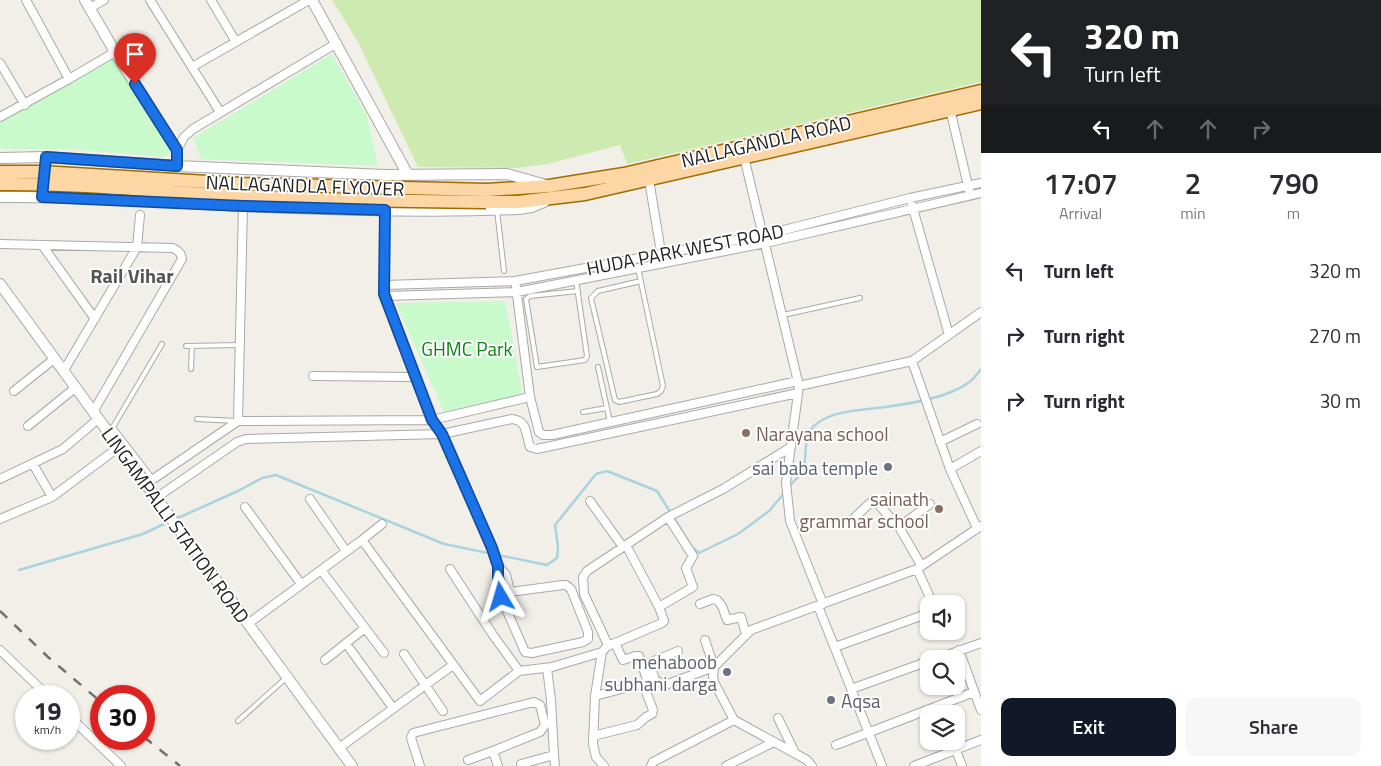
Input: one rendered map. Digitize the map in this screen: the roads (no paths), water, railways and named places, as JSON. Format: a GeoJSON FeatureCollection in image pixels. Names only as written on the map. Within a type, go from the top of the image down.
{"type":"FeatureCollection","features":[{"type":"Feature","properties":{"kind":"main road","name":"NALLAGANDLA ROAD"},"geometry":{"type":"LineString","coordinates":[[551,192],[981,90]]}},
{"type":"Feature","properties":{"kind":"main road","name":"NALLAGANDLA ROAD"},"geometry":{"type":"LineString","coordinates":[[551,192],[585,194],[981,102]]}},
{"type":"Feature","properties":{"kind":"main road","name":"NALLAGANDLA FLYOVER"},"geometry":{"type":"LineString","coordinates":[[0,172],[59,173],[486,196]]}},
{"type":"Feature","properties":{"kind":"main road","name":"NALLAGANDLA FLYOVER"},"geometry":{"type":"LineString","coordinates":[[0,184],[86,185],[204,194],[336,199],[486,196],[551,192]]}},
{"type":"Feature","properties":{"kind":"street"},"geometry":{"type":"LineString","coordinates":[[26,0],[69,79]]}},
{"type":"Feature","properties":{"kind":"street"},"geometry":{"type":"LineString","coordinates":[[104,0],[88,4],[115,52],[177,150]]}},
{"type":"Feature","properties":{"kind":"street"},"geometry":{"type":"LineString","coordinates":[[150,0],[220,112]]}},
{"type":"Feature","properties":{"kind":"street"},"geometry":{"type":"LineString","coordinates":[[211,0],[236,42]]}},
{"type":"Feature","properties":{"kind":"street"},"geometry":{"type":"LineString","coordinates":[[192,67],[311,0],[337,43],[408,175]]}},
{"type":"Feature","properties":{"kind":"street"},"geometry":{"type":"LineString","coordinates":[[177,166],[177,150],[184,137],[193,129],[337,43]]}},
{"type":"Feature","properties":{"kind":"street"},"geometry":{"type":"LineString","coordinates":[[0,117],[115,52]]}},
{"type":"Feature","properties":{"kind":"street"},"geometry":{"type":"LineString","coordinates":[[0,63],[25,104]]}},
{"type":"Feature","properties":{"kind":"street"},"geometry":{"type":"LineString","coordinates":[[950,109],[970,196]]}},
{"type":"Feature","properties":{"kind":"street"},"geometry":{"type":"LineString","coordinates":[[0,158],[46,157],[177,166],[408,175],[507,174],[551,192]]}},
{"type":"Feature","properties":{"kind":"street"},"geometry":{"type":"LineString","coordinates":[[42,197],[46,157]]}},
{"type":"Feature","properties":{"kind":"street"},"geometry":{"type":"LineString","coordinates":[[744,157],[765,239],[798,387],[792,447],[786,482],[790,521],[821,605],[834,647],[882,766]]}},
{"type":"Feature","properties":{"kind":"street"},"geometry":{"type":"LineString","coordinates":[[649,180],[660,246]]}},
{"type":"Feature","properties":{"kind":"street","name":"HUDA PARK WEST ROAD"},"geometry":{"type":"LineString","coordinates":[[384,285],[515,281],[765,239],[910,198],[981,183]]}},
{"type":"Feature","properties":{"kind":"street"},"geometry":{"type":"LineString","coordinates":[[0,197],[385,210],[497,210],[526,208],[551,192]]}},
{"type":"Feature","properties":{"kind":"street","name":"HUDA PARK WEST ROAD"},"geometry":{"type":"LineString","coordinates":[[385,296],[516,292],[638,268],[981,193]]}},
{"type":"Feature","properties":{"kind":"street"},"geometry":{"type":"LineString","coordinates":[[910,198],[949,336]]}},
{"type":"Feature","properties":{"kind":"street"},"geometry":{"type":"LineString","coordinates":[[238,421],[243,206]]}},
{"type":"Feature","properties":{"kind":"street"},"geometry":{"type":"LineString","coordinates":[[385,210],[385,296],[432,420],[442,434],[492,548],[497,564],[501,597],[525,652],[532,653],[583,642],[588,639],[588,632],[572,592],[566,585],[502,593]]}},
{"type":"Feature","properties":{"kind":"street"},"geometry":{"type":"LineString","coordinates":[[64,372],[137,246],[140,215]]}},
{"type":"Feature","properties":{"kind":"street"},"geometry":{"type":"LineString","coordinates":[[0,244],[173,248],[179,251],[182,260],[96,416],[63,449],[0,479]]}},
{"type":"Feature","properties":{"kind":"street"},"geometry":{"type":"LineString","coordinates":[[42,245],[96,318]]}},
{"type":"Feature","properties":{"kind":"street"},"geometry":{"type":"LineString","coordinates":[[515,281],[530,397],[539,432],[544,434],[552,435],[610,422],[798,387]]}},
{"type":"Feature","properties":{"kind":"street","name":"LINGAMPALLI STATION ROAD"},"geometry":{"type":"LineString","coordinates":[[0,284],[119,447],[149,481],[156,498],[352,766]]}},
{"type":"Feature","properties":{"kind":"street"},"geometry":{"type":"LineString","coordinates":[[156,498],[237,442],[246,439],[442,434],[512,418],[522,423],[530,447],[537,449],[912,361],[981,312]]}},
{"type":"Feature","properties":{"kind":"street"},"geometry":{"type":"LineString","coordinates":[[14,391],[54,359]]}},
{"type":"Feature","properties":{"kind":"street"},"geometry":{"type":"LineString","coordinates":[[595,696],[649,682],[665,685],[714,667],[751,630],[919,567],[979,527],[950,469],[912,361]]}},
{"type":"Feature","properties":{"kind":"street"},"geometry":{"type":"LineString","coordinates":[[313,376],[415,377]]}},
{"type":"Feature","properties":{"kind":"street"},"geometry":{"type":"LineString","coordinates":[[28,426],[75,388]]}},
{"type":"Feature","properties":{"kind":"street"},"geometry":{"type":"LineString","coordinates":[[149,481],[238,421],[432,420],[530,397]]}},
{"type":"Feature","properties":{"kind":"street"},"geometry":{"type":"LineString","coordinates":[[940,442],[977,424]]}},
{"type":"Feature","properties":{"kind":"street"},"geometry":{"type":"LineString","coordinates":[[0,519],[52,497],[119,447]]}},
{"type":"Feature","properties":{"kind":"street"},"geometry":{"type":"LineString","coordinates":[[593,736],[637,725],[646,716],[653,713],[646,664],[638,655],[625,660],[622,659],[584,594],[583,577],[587,572],[668,516],[723,489],[792,447]]}},
{"type":"Feature","properties":{"kind":"street"},"geometry":{"type":"LineString","coordinates":[[950,469],[981,451]]}},
{"type":"Feature","properties":{"kind":"street"},"geometry":{"type":"LineString","coordinates":[[33,464],[52,497]]}},
{"type":"Feature","properties":{"kind":"street"},"geometry":{"type":"LineString","coordinates":[[310,499],[346,551]]}},
{"type":"Feature","properties":{"kind":"street"},"geometry":{"type":"LineString","coordinates":[[362,540],[480,701],[519,671],[547,668],[602,652],[612,644],[662,623],[664,618],[659,607],[624,546],[590,501]]}},
{"type":"Feature","properties":{"kind":"street"},"geometry":{"type":"LineString","coordinates":[[855,517],[870,504],[877,503],[899,527],[930,595]]}},
{"type":"Feature","properties":{"kind":"street"},"geometry":{"type":"LineString","coordinates":[[899,527],[930,504]]}},
{"type":"Feature","properties":{"kind":"street"},"geometry":{"type":"LineString","coordinates":[[245,507],[301,584]]}},
{"type":"Feature","properties":{"kind":"street"},"geometry":{"type":"LineString","coordinates":[[659,607],[693,588],[686,568],[693,559],[692,551],[668,516]]}},
{"type":"Feature","properties":{"kind":"street"},"geometry":{"type":"LineString","coordinates":[[249,623],[382,524]]}},
{"type":"Feature","properties":{"kind":"street"},"geometry":{"type":"LineString","coordinates":[[497,564],[506,575],[510,591]]}},
{"type":"Feature","properties":{"kind":"street"},"geometry":{"type":"LineString","coordinates":[[450,569],[519,671]]}},
{"type":"Feature","properties":{"kind":"street"},"geometry":{"type":"LineString","coordinates":[[321,570],[384,654]]}},
{"type":"Feature","properties":{"kind":"street"},"geometry":{"type":"LineString","coordinates":[[700,604],[712,599],[717,600],[722,606],[727,620],[742,618],[746,634]]}},
{"type":"Feature","properties":{"kind":"street"},"geometry":{"type":"LineString","coordinates":[[834,647],[920,616]]}},
{"type":"Feature","properties":{"kind":"street"},"geometry":{"type":"LineString","coordinates":[[324,660],[365,628]]}},
{"type":"Feature","properties":{"kind":"street"},"geometry":{"type":"LineString","coordinates":[[705,640],[714,667],[714,682],[734,720],[807,760],[812,766]]}},
{"type":"Feature","properties":{"kind":"street"},"geometry":{"type":"LineString","coordinates":[[959,650],[981,643]]}},
{"type":"Feature","properties":{"kind":"street"},"geometry":{"type":"LineString","coordinates":[[350,649],[393,708]]}},
{"type":"Feature","properties":{"kind":"street"},"geometry":{"type":"LineString","coordinates":[[0,650],[37,685]]}},
{"type":"Feature","properties":{"kind":"street"},"geometry":{"type":"LineString","coordinates":[[646,664],[678,651]]}},
{"type":"Feature","properties":{"kind":"street"},"geometry":{"type":"LineString","coordinates":[[602,652],[595,696],[593,736],[594,752],[604,766]]}},
{"type":"Feature","properties":{"kind":"street"},"geometry":{"type":"LineString","coordinates":[[404,654],[443,711]]}},
{"type":"Feature","properties":{"kind":"street"},"geometry":{"type":"LineString","coordinates":[[851,689],[920,664]]}},
{"type":"Feature","properties":{"kind":"street"},"geometry":{"type":"LineString","coordinates":[[339,748],[453,665]]}},
{"type":"Feature","properties":{"kind":"street"},"geometry":{"type":"LineString","coordinates":[[965,667],[981,710]]}},
{"type":"Feature","properties":{"kind":"street"},"geometry":{"type":"LineString","coordinates":[[547,668],[555,766]]}},
{"type":"Feature","properties":{"kind":"street"},"geometry":{"type":"LineString","coordinates":[[836,745],[974,692]]}},
{"type":"Feature","properties":{"kind":"street"},"geometry":{"type":"LineString","coordinates":[[420,766],[411,738],[413,733],[534,702],[540,705],[545,725],[544,729],[468,760]]}},
{"type":"Feature","properties":{"kind":"street"},"geometry":{"type":"LineString","coordinates":[[778,718],[795,753]]}},
{"type":"Feature","properties":{"kind":"street"},"geometry":{"type":"LineString","coordinates":[[651,766],[653,762],[734,720]]}},
{"type":"Feature","properties":{"kind":"street"},"geometry":{"type":"LineString","coordinates":[[80,727],[121,766]]}},
{"type":"Feature","properties":{"kind":"street"},"geometry":{"type":"LineString","coordinates":[[965,746],[981,740]]}},
{"type":"Feature","properties":{"kind":"street"},"geometry":{"type":"LineString","coordinates":[[726,766],[774,742]]}},
{"type":"Feature","properties":{"kind":"street"},"geometry":{"type":"LineString","coordinates":[[914,766],[956,750],[962,766]]}},
{"type":"Feature","properties":{"kind":"street"},"geometry":{"type":"LineString","coordinates":[[493,751],[498,766]]}},
{"type":"Feature","properties":{"kind":"street"},"geometry":{"type":"LineString","coordinates":[[521,764],[554,755]]}},
{"type":"Feature","properties":{"kind":"lane"},"geometry":{"type":"LineString","coordinates":[[497,210],[504,271]]}},
{"type":"Feature","properties":{"kind":"lane"},"geometry":{"type":"LineString","coordinates":[[638,268],[641,281],[663,386],[657,394],[619,402],[615,400],[591,298],[598,291],[641,281]]}},
{"type":"Feature","properties":{"kind":"lane"},"geometry":{"type":"LineString","coordinates":[[576,280],[578,291],[587,358],[537,367],[526,298],[578,291]]}},
{"type":"Feature","properties":{"kind":"lane"},"geometry":{"type":"LineString","coordinates":[[782,315],[860,298]]}},
{"type":"Feature","properties":{"kind":"lane"},"geometry":{"type":"LineString","coordinates":[[149,481],[113,427],[162,344]]}},
{"type":"Feature","properties":{"kind":"lane"},"geometry":{"type":"LineString","coordinates":[[186,346],[240,345]]}},
{"type":"Feature","properties":{"kind":"lane"},"geometry":{"type":"LineString","coordinates":[[191,369],[192,346]]}},
{"type":"Feature","properties":{"kind":"lane"},"geometry":{"type":"LineString","coordinates":[[598,367],[610,422]]}},
{"type":"Feature","properties":{"kind":"lane"},"geometry":{"type":"LineString","coordinates":[[583,412],[607,408]]}},
{"type":"Feature","properties":{"kind":"lane"},"geometry":{"type":"LineString","coordinates":[[197,419],[238,421]]}},
{"type":"Feature","properties":{"kind":"lane"},"geometry":{"type":"LineString","coordinates":[[238,721],[287,676]]}},
{"type":"Feature","properties":{"kind":"waterway"},"geometry":{"type":"LineString","coordinates":[[788,488],[803,469],[808,435],[814,426],[826,418],[839,413],[906,404],[947,394],[970,382],[981,369]]}},
{"type":"Feature","properties":{"kind":"waterway"},"geometry":{"type":"LineString","coordinates":[[178,518],[262,478],[276,475],[444,544],[547,565],[557,558],[558,547],[555,525],[596,474],[607,471],[657,491],[692,547],[699,553],[738,534],[769,511],[785,492]]}},
{"type":"Feature","properties":{"kind":"waterway"},"geometry":{"type":"LineString","coordinates":[[19,570],[143,534],[164,524]]}},
{"type":"Feature","properties":{"kind":"railway"},"geometry":{"type":"LineString","coordinates":[[0,611],[48,657],[90,693]]}},
{"type":"Feature","properties":{"kind":"railway"},"geometry":{"type":"LineString","coordinates":[[155,746],[180,766]]}},
{"type":"Feature","properties":{"kind":"place","name":"Narayana school"},"geometry":{"type":"Point","coordinates":[746,433]}},
{"type":"Feature","properties":{"kind":"place","name":"sai baba temple"},"geometry":{"type":"Point","coordinates":[888,467]}},
{"type":"Feature","properties":{"kind":"place","name":"sainath grammar school"},"geometry":{"type":"Point","coordinates":[939,509]}},
{"type":"Feature","properties":{"kind":"place","name":"mehaboob subhani darga"},"geometry":{"type":"Point","coordinates":[727,672]}},
{"type":"Feature","properties":{"kind":"place","name":"Aqsa"},"geometry":{"type":"Point","coordinates":[831,700]}},
{"type":"Feature","properties":{"kind":"district","name":"Rail Vihar"},"geometry":{"type":"Point","coordinates":[132,275]}},
{"type":"Feature","properties":{"kind":"park label","name":"GHMC Park"},"geometry":{"type":"Point","coordinates":[467,348]}}]}
